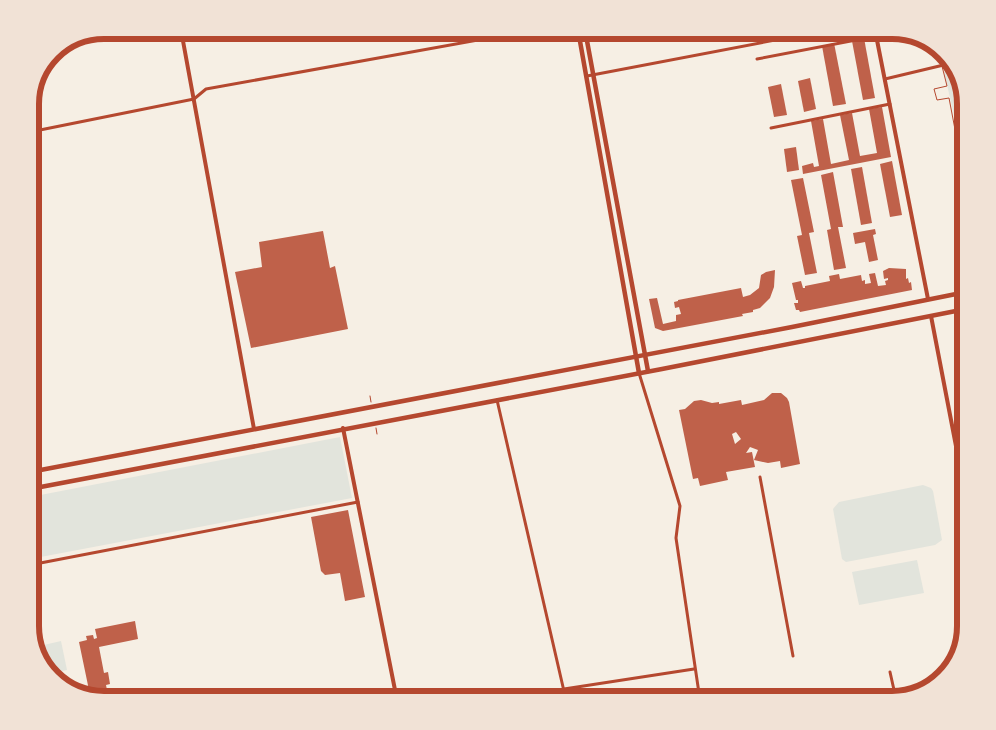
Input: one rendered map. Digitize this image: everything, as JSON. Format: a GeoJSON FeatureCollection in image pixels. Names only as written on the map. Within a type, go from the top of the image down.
{"type":"FeatureCollection","features":[{"type":"Feature","properties":{"kind":"main road"},"geometry":{"type":"LineString","coordinates":[[580,39],[639,373]]}},
{"type":"Feature","properties":{"kind":"main road"},"geometry":{"type":"LineString","coordinates":[[587,39],[648,372]]}},
{"type":"Feature","properties":{"kind":"main road"},"geometry":{"type":"LineString","coordinates":[[39,470],[636,357],[957,294]]}},
{"type":"Feature","properties":{"kind":"main road"},"geometry":{"type":"LineString","coordinates":[[39,487],[344,428],[648,372],[957,311]]}},
{"type":"Feature","properties":{"kind":"street"},"geometry":{"type":"LineString","coordinates":[[183,39],[254,429]]}},
{"type":"Feature","properties":{"kind":"street"},"geometry":{"type":"LineString","coordinates":[[39,130],[194,99],[206,89],[485,39]]}},
{"type":"Feature","properties":{"kind":"street"},"geometry":{"type":"LineString","coordinates":[[587,76],[780,39]]}},
{"type":"Feature","properties":{"kind":"street"},"geometry":{"type":"LineString","coordinates":[[756,58],[860,39]]}},
{"type":"Feature","properties":{"kind":"street"},"geometry":{"type":"LineString","coordinates":[[878,39],[928,299]]}},
{"type":"Feature","properties":{"kind":"street"},"geometry":{"type":"LineString","coordinates":[[885,79],[942,65]]}},
{"type":"Feature","properties":{"kind":"street"},"geometry":{"type":"LineString","coordinates":[[772,128],[890,104]]}},
{"type":"Feature","properties":{"kind":"street"},"geometry":{"type":"LineString","coordinates":[[931,316],[957,451]]}},
{"type":"Feature","properties":{"kind":"street"},"geometry":{"type":"LineString","coordinates":[[639,373],[680,506],[676,538],[698,691]]}},
{"type":"Feature","properties":{"kind":"street"},"geometry":{"type":"LineString","coordinates":[[497,400],[564,689],[694,669]]}},
{"type":"Feature","properties":{"kind":"street"},"geometry":{"type":"LineString","coordinates":[[344,428],[394,691]]}},
{"type":"Feature","properties":{"kind":"street"},"geometry":{"type":"LineString","coordinates":[[760,477],[793,656]]}},
{"type":"Feature","properties":{"kind":"street"},"geometry":{"type":"LineString","coordinates":[[39,563],[358,502]]}},
{"type":"Feature","properties":{"kind":"street"},"geometry":{"type":"LineString","coordinates":[[890,672],[894,691]]}},
{"type":"Feature","properties":{"kind":"lane"},"geometry":{"type":"LineString","coordinates":[[942,65],[947,86],[934,89],[937,100],[949,98],[957,142]]}},
{"type":"Feature","properties":{"kind":"path"},"geometry":{"type":"LineString","coordinates":[[370,396],[372,405]]}},
{"type":"Feature","properties":{"kind":"path"},"geometry":{"type":"LineString","coordinates":[[375,424],[377,434]]}},
{"type":"Feature","properties":{"kind":"shaded area"},"geometry":{"type":"Polygon","coordinates":[[[948,71],[951,75],[956,91],[957,118],[955,119],[944,72],[948,71]]]}},
{"type":"Feature","properties":{"kind":"shaded area"},"geometry":{"type":"Polygon","coordinates":[[[340,437],[352,498],[39,557],[39,495],[340,437]]]}},
{"type":"Feature","properties":{"kind":"shaded area"},"geometry":{"type":"Polygon","coordinates":[[[923,485],[931,488],[933,491],[942,540],[935,545],[846,562],[842,559],[833,509],[839,502],[923,485]]]}},
{"type":"Feature","properties":{"kind":"shaded area"},"geometry":{"type":"Polygon","coordinates":[[[917,560],[924,593],[859,605],[852,572],[917,560]]]}},
{"type":"Feature","properties":{"kind":"shaded area"},"geometry":{"type":"Polygon","coordinates":[[[61,641],[67,670],[58,672],[47,659],[42,645],[61,641]]]}},
{"type":"Feature","properties":{"kind":"building"},"geometry":{"type":"Polygon","coordinates":[[[864,39],[875,98],[863,100],[852,41],[864,39]]]}},
{"type":"Feature","properties":{"kind":"building"},"geometry":{"type":"Polygon","coordinates":[[[834,43],[846,104],[833,106],[822,46],[834,43]]]}},
{"type":"Feature","properties":{"kind":"building"},"geometry":{"type":"Polygon","coordinates":[[[810,78],[816,109],[804,112],[798,81],[810,78]]]}},
{"type":"Feature","properties":{"kind":"building"},"geometry":{"type":"Polygon","coordinates":[[[781,84],[787,115],[774,117],[768,87],[781,84]]]}},
{"type":"Feature","properties":{"kind":"building"},"geometry":{"type":"Polygon","coordinates":[[[882,107],[891,157],[803,174],[802,166],[813,163],[814,167],[819,166],[811,121],[823,119],[831,164],[849,160],[840,115],[852,113],[860,156],[877,153],[869,109],[882,107]]]}},
{"type":"Feature","properties":{"kind":"building"},"geometry":{"type":"Polygon","coordinates":[[[796,147],[799,170],[787,172],[784,149],[796,147]]]}},
{"type":"Feature","properties":{"kind":"building"},"geometry":{"type":"Polygon","coordinates":[[[892,161],[902,215],[890,217],[880,164],[892,161]]]}},
{"type":"Feature","properties":{"kind":"building"},"geometry":{"type":"Polygon","coordinates":[[[862,167],[872,223],[861,225],[851,169],[862,167]]]}},
{"type":"Feature","properties":{"kind":"building"},"geometry":{"type":"Polygon","coordinates":[[[833,172],[843,227],[838,227],[846,268],[834,270],[827,230],[831,229],[821,175],[833,172]]]}},
{"type":"Feature","properties":{"kind":"building"},"geometry":{"type":"Polygon","coordinates":[[[803,178],[814,232],[809,233],[817,273],[805,275],[797,236],[802,235],[791,180],[803,178]]]}},
{"type":"Feature","properties":{"kind":"building"},"geometry":{"type":"Polygon","coordinates":[[[875,229],[876,234],[873,235],[878,260],[869,262],[865,242],[855,244],[853,233],[875,229]]]}},
{"type":"Feature","properties":{"kind":"building"},"geometry":{"type":"Polygon","coordinates":[[[323,231],[330,268],[335,266],[348,329],[251,348],[235,272],[262,267],[259,242],[323,231]]]}},
{"type":"Feature","properties":{"kind":"building"},"geometry":{"type":"Polygon","coordinates":[[[889,268],[906,269],[906,279],[908,278],[909,283],[911,282],[912,290],[800,312],[796,310],[794,303],[798,303],[798,300],[796,300],[792,283],[801,281],[803,288],[805,288],[805,286],[830,281],[829,276],[839,274],[840,279],[861,275],[862,281],[865,280],[865,284],[871,283],[869,274],[875,273],[878,286],[886,285],[885,281],[888,278],[884,279],[883,271],[889,268]]]}},
{"type":"Feature","properties":{"kind":"building"},"geometry":{"type":"Polygon","coordinates":[[[775,270],[774,287],[770,298],[760,308],[753,310],[753,312],[742,314],[743,316],[663,331],[655,328],[649,299],[657,298],[663,324],[676,321],[676,315],[681,314],[679,307],[675,308],[674,302],[678,300],[741,288],[743,297],[750,295],[759,288],[761,275],[775,270]]]}},
{"type":"Feature","properties":{"kind":"building"},"geometry":{"type":"Polygon","coordinates":[[[772,393],[781,393],[787,398],[800,464],[781,468],[780,461],[768,463],[754,460],[758,450],[750,447],[746,453],[752,452],[755,467],[726,472],[728,480],[700,486],[698,478],[693,479],[679,410],[685,409],[694,401],[701,400],[712,403],[719,402],[719,404],[741,400],[742,405],[764,400],[772,393]],[[736,432],[732,434],[735,444],[741,439],[736,432]]]}},
{"type":"Feature","properties":{"kind":"building"},"geometry":{"type":"Polygon","coordinates":[[[348,510],[365,597],[345,601],[340,573],[325,575],[321,571],[311,517],[348,510]]]}},
{"type":"Feature","properties":{"kind":"building"},"geometry":{"type":"Polygon","coordinates":[[[135,621],[138,639],[99,647],[104,673],[108,672],[110,684],[106,685],[107,691],[89,689],[79,642],[87,640],[86,636],[93,635],[94,639],[97,638],[95,629],[135,621]]]}}]}
